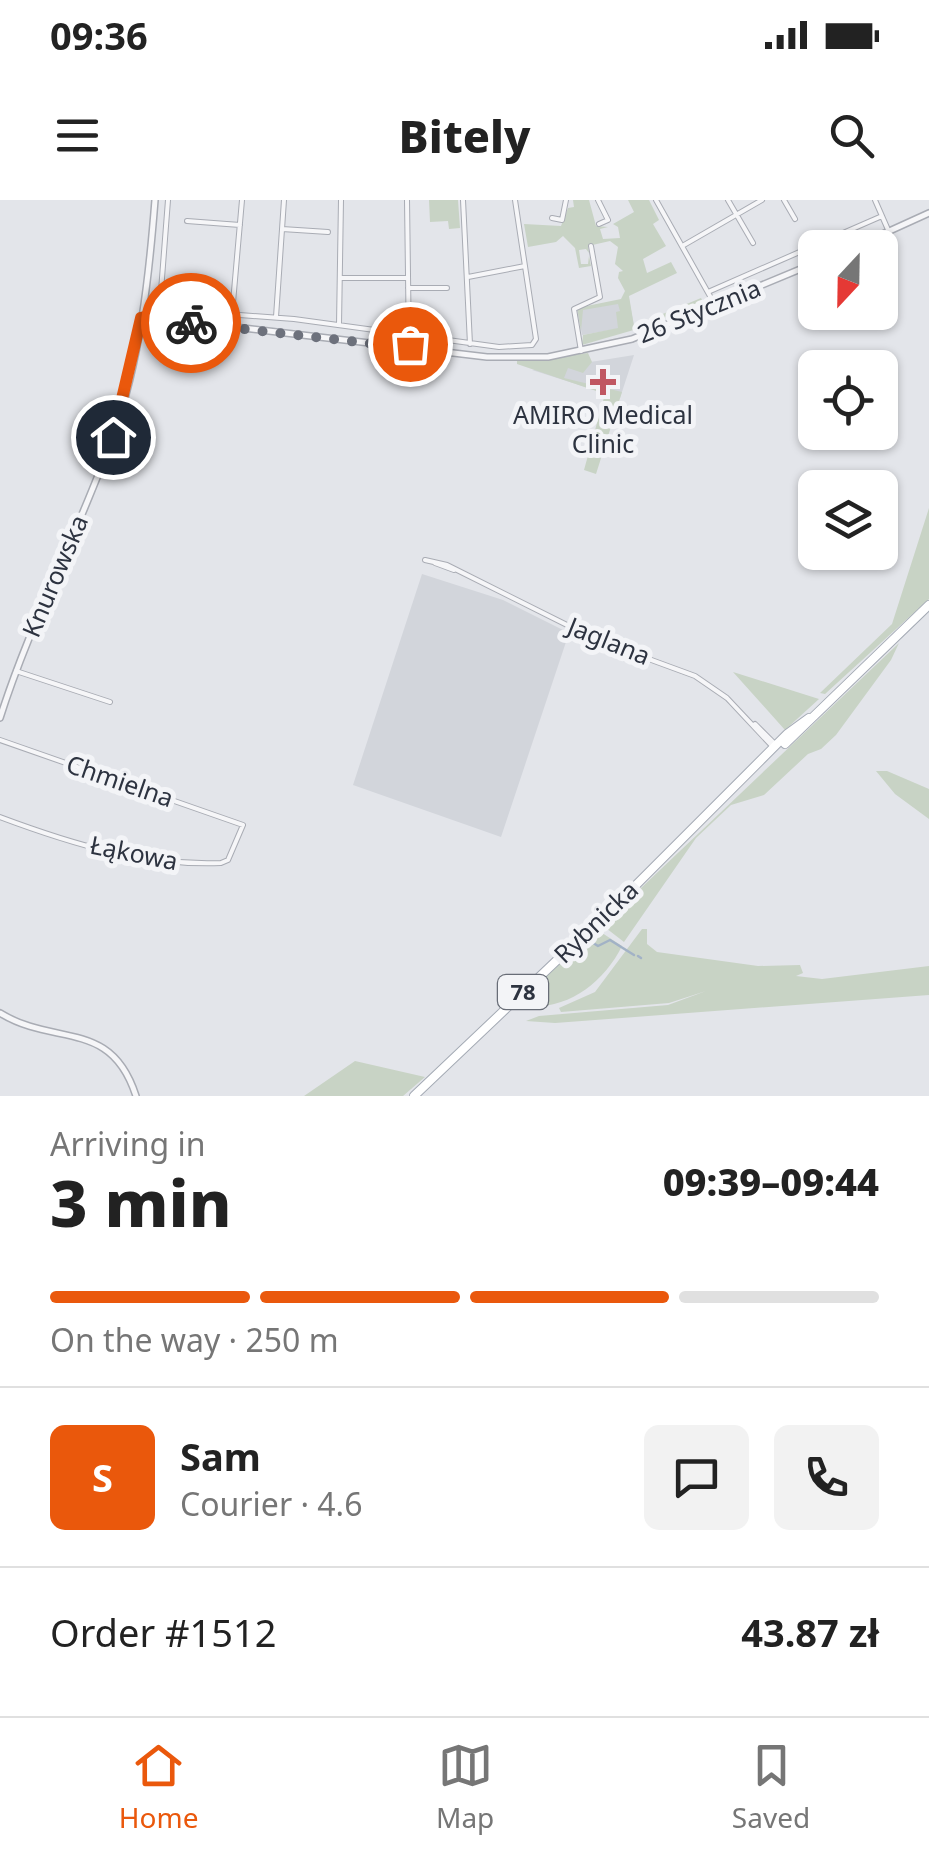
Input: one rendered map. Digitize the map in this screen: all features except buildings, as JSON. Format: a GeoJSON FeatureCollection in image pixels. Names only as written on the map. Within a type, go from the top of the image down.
{"type":"FeatureCollection","features":[{"type":"Feature","properties":{"kind":"main road","name":"Rybnicka"},"geometry":{"type":"LineString","coordinates":[[777,748],[929,605]]}},
{"type":"Feature","properties":{"kind":"main road","name":"Rybnicka"},"geometry":{"type":"LineString","coordinates":[[414,1096],[777,748],[787,734],[809,718]]}},
{"type":"Feature","properties":{"kind":"street","name":"Knurowska"},"geometry":{"type":"LineString","coordinates":[[0,718],[113,437],[141,318],[156,200]]}},
{"type":"Feature","properties":{"kind":"street"},"geometry":{"type":"LineString","coordinates":[[168,200],[163,300],[179,312],[276,317],[504,348],[536,342],[515,200]]}},
{"type":"Feature","properties":{"kind":"street"},"geometry":{"type":"LineString","coordinates":[[232,314],[242,200]]}},
{"type":"Feature","properties":{"kind":"street"},"geometry":{"type":"LineString","coordinates":[[276,317],[284,200]]}},
{"type":"Feature","properties":{"kind":"street"},"geometry":{"type":"LineString","coordinates":[[339,326],[341,200]]}},
{"type":"Feature","properties":{"kind":"street"},"geometry":{"type":"LineString","coordinates":[[407,200],[410,348]]}},
{"type":"Feature","properties":{"kind":"street"},"geometry":{"type":"LineString","coordinates":[[463,200],[470,344]]}},
{"type":"Feature","properties":{"kind":"street"},"geometry":{"type":"LineString","coordinates":[[552,218],[562,220],[566,200]]}},
{"type":"Feature","properties":{"kind":"street"},"geometry":{"type":"LineString","coordinates":[[598,200],[608,220],[599,224]]}},
{"type":"Feature","properties":{"kind":"street"},"geometry":{"type":"LineString","coordinates":[[656,200],[715,306]]}},
{"type":"Feature","properties":{"kind":"street"},"geometry":{"type":"LineString","coordinates":[[728,200],[753,243]]}},
{"type":"Feature","properties":{"kind":"street"},"geometry":{"type":"LineString","coordinates":[[682,246],[762,200]]}},
{"type":"Feature","properties":{"kind":"street"},"geometry":{"type":"LineString","coordinates":[[784,200],[795,219]]}},
{"type":"Feature","properties":{"kind":"street"},"geometry":{"type":"LineString","coordinates":[[875,200],[888,230]]}},
{"type":"Feature","properties":{"kind":"street","name":"26 Stycznia"},"geometry":{"type":"LineString","coordinates":[[708,292],[882,216]]}},
{"type":"Feature","properties":{"kind":"street"},"geometry":{"type":"LineString","coordinates":[[894,230],[928,216]]}},
{"type":"Feature","properties":{"kind":"street"},"geometry":{"type":"LineString","coordinates":[[187,221],[240,225]]}},
{"type":"Feature","properties":{"kind":"street"},"geometry":{"type":"LineString","coordinates":[[282,229],[328,232]]}},
{"type":"Feature","properties":{"kind":"street"},"geometry":{"type":"LineString","coordinates":[[581,352],[574,308],[600,297],[592,246]]}},
{"type":"Feature","properties":{"kind":"street"},"geometry":{"type":"LineString","coordinates":[[468,278],[525,266]]}},
{"type":"Feature","properties":{"kind":"street","name":"26 Stycznia"},"geometry":{"type":"LineString","coordinates":[[141,318],[504,358],[581,352],[632,339],[798,271]]}},
{"type":"Feature","properties":{"kind":"street"},"geometry":{"type":"LineString","coordinates":[[340,278],[408,278]]}},
{"type":"Feature","properties":{"kind":"street"},"geometry":{"type":"LineString","coordinates":[[146,288],[149,306],[160,318]]}},
{"type":"Feature","properties":{"kind":"street"},"geometry":{"type":"LineString","coordinates":[[408,288],[447,288]]}},
{"type":"Feature","properties":{"kind":"street","name":"26 Stycznia"},"geometry":{"type":"LineString","coordinates":[[141,318],[178,322]]}},
{"type":"Feature","properties":{"kind":"street"},"geometry":{"type":"LineString","coordinates":[[136,342],[143,326],[152,322]]}},
{"type":"Feature","properties":{"kind":"street","name":"Jaglana"},"geometry":{"type":"LineString","coordinates":[[428,561],[597,640],[690,673],[719,691],[777,748]]}},
{"type":"Feature","properties":{"kind":"street"},"geometry":{"type":"LineString","coordinates":[[16,672],[110,702]]}},
{"type":"Feature","properties":{"kind":"street"},"geometry":{"type":"LineString","coordinates":[[762,762],[767,736],[787,734]]}},
{"type":"Feature","properties":{"kind":"street","name":"Chmielna"},"geometry":{"type":"LineString","coordinates":[[0,740],[241,822]]}},
{"type":"Feature","properties":{"kind":"street","name":"Łąkowa"},"geometry":{"type":"LineString","coordinates":[[0,817],[130,857],[191,864],[228,860],[243,826],[241,822]]}},
{"type":"Feature","properties":{"kind":"street"},"geometry":{"type":"LineString","coordinates":[[0,1014],[104,1047],[124,1067],[136,1096]]}},
{"type":"Feature","properties":{"kind":"shaded area"},"geometry":{"type":"Polygon","coordinates":[[[629,299],[634,326],[582,335],[577,308],[629,299]]]}},
{"type":"Feature","properties":{"kind":"shaded area"},"geometry":{"type":"Polygon","coordinates":[[[634,355],[620,398],[532,370],[597,361],[634,355]]]}},
{"type":"Feature","properties":{"kind":"shaded area"},"geometry":{"type":"Polygon","coordinates":[[[422,574],[503,600],[569,633],[501,837],[353,785],[422,574]]]}},
{"type":"Feature","properties":{"kind":"green space"},"geometry":{"type":"Polygon","coordinates":[[[429,200],[458,200],[460,228],[449,229],[448,221],[430,222],[429,200]]]}},
{"type":"Feature","properties":{"kind":"green space"},"geometry":{"type":"Polygon","coordinates":[[[573,200],[589,200],[596,226],[608,227],[600,229],[603,239],[620,238],[618,227],[613,224],[634,212],[628,200],[649,200],[659,220],[653,224],[666,246],[643,259],[647,273],[671,262],[677,273],[629,296],[634,326],[701,298],[703,302],[637,329],[582,345],[583,335],[618,328],[618,304],[583,310],[581,331],[577,308],[621,299],[625,291],[618,278],[623,271],[615,264],[618,247],[610,241],[588,246],[589,253],[579,250],[581,264],[588,264],[589,256],[591,266],[579,268],[575,248],[563,236],[556,242],[528,247],[524,224],[561,226],[568,208],[574,207],[573,200]]]}},
{"type":"Feature","properties":{"kind":"green space"},"geometry":{"type":"Polygon","coordinates":[[[588,353],[592,362],[583,373],[568,368],[564,378],[622,392],[596,474],[584,470],[605,394],[517,364],[588,353]]]}},
{"type":"Feature","properties":{"kind":"green space"},"geometry":{"type":"Polygon","coordinates":[[[929,508],[929,599],[825,694],[820,693],[892,624],[929,508]]]}},
{"type":"Feature","properties":{"kind":"green space"},"geometry":{"type":"Polygon","coordinates":[[[899,643],[891,660],[836,735],[821,749],[808,754],[764,795],[731,805],[696,838],[624,942],[602,925],[899,643]]]}},
{"type":"Feature","properties":{"kind":"green space"},"geometry":{"type":"Polygon","coordinates":[[[733,672],[819,699],[785,730],[733,672]]]}},
{"type":"Feature","properties":{"kind":"green space"},"geometry":{"type":"Polygon","coordinates":[[[876,771],[887,771],[929,789],[929,819],[895,794],[876,771]]]}},
{"type":"Feature","properties":{"kind":"green space"},"geometry":{"type":"Polygon","coordinates":[[[596,929],[622,946],[592,985],[549,1005],[516,1005],[596,929]]]}},
{"type":"Feature","properties":{"kind":"green space"},"geometry":{"type":"Polygon","coordinates":[[[642,929],[647,929],[647,944],[657,952],[758,966],[800,965],[803,973],[796,976],[822,979],[929,966],[929,995],[555,1023],[526,1021],[539,1016],[668,1005],[706,991],[669,1003],[561,1012],[559,1008],[595,992],[642,929]]]}},
{"type":"Feature","properties":{"kind":"green space"},"geometry":{"type":"Polygon","coordinates":[[[355,1061],[425,1077],[403,1096],[304,1096],[355,1061]]]}},
{"type":"Feature","properties":{"kind":"waterway"},"geometry":{"type":"LineString","coordinates":[[590,941],[598,946],[610,940],[634,955]]}},
{"type":"Feature","properties":{"kind":"way so far"},"geometry":{"type":"LineString","coordinates":[[191,323],[410,348],[410,344]]}},
{"type":"Feature","properties":{"kind":"place","name":"AMIRO Medical Clinic"},"geometry":{"type":"Point","coordinates":[603,382]}},
{"type":"Feature","properties":{"kind":"route"},"geometry":{"type":"LineString","coordinates":[[113,437],[141,318],[191,323]]}}]}
